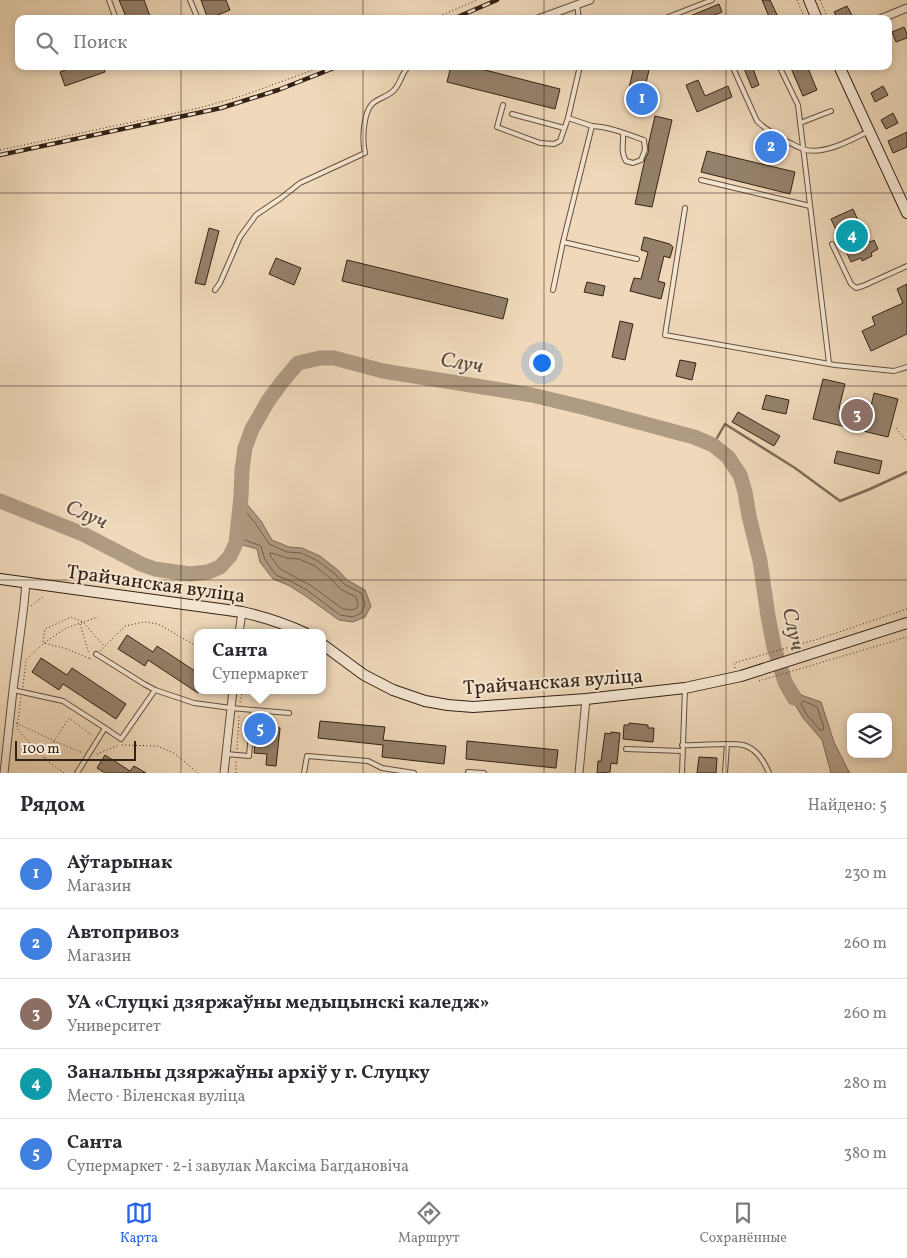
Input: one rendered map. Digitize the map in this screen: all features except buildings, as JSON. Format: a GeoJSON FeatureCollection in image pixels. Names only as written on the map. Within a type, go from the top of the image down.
{"type":"FeatureCollection","features":[{"type":"Feature","properties":{"kind":"street"},"geometry":{"type":"LineString","coordinates":[[548,15],[590,0]]}},
{"type":"Feature","properties":{"kind":"street"},"geometry":{"type":"LineString","coordinates":[[809,0],[815,15]]}},
{"type":"Feature","properties":{"kind":"street"},"geometry":{"type":"LineString","coordinates":[[890,15],[907,8]]}},
{"type":"Feature","properties":{"kind":"street"},"geometry":{"type":"LineString","coordinates":[[841,70],[907,213]]}},
{"type":"Feature","properties":{"kind":"street","name":"Трайчанская вуліца"},"geometry":{"type":"LineString","coordinates":[[0,579],[242,612],[265,617],[297,629]]}},
{"type":"Feature","properties":{"kind":"street"},"geometry":{"type":"LineString","coordinates":[[4,773],[26,582]]}},
{"type":"Feature","properties":{"kind":"street"},"geometry":{"type":"LineString","coordinates":[[240,629],[242,612]]}},
{"type":"Feature","properties":{"kind":"street","name":"Трайчанская вуліца"},"geometry":{"type":"LineString","coordinates":[[326,647],[364,675],[393,690],[426,701],[473,707],[586,699],[685,688],[821,656],[907,623]]}},
{"type":"Feature","properties":{"kind":"street"},"geometry":{"type":"LineString","coordinates":[[224,773],[233,694]]}},
{"type":"Feature","properties":{"kind":"street"},"geometry":{"type":"LineString","coordinates":[[579,773],[586,699]]}},
{"type":"Feature","properties":{"kind":"lane"},"geometry":{"type":"LineString","coordinates":[[109,0],[115,15]]}},
{"type":"Feature","properties":{"kind":"lane"},"geometry":{"type":"LineString","coordinates":[[190,0],[196,15]]}},
{"type":"Feature","properties":{"kind":"lane"},"geometry":{"type":"LineString","coordinates":[[673,15],[712,0]]}},
{"type":"Feature","properties":{"kind":"lane"},"geometry":{"type":"LineString","coordinates":[[577,4],[579,15]]}},
{"type":"Feature","properties":{"kind":"lane"},"geometry":{"type":"LineString","coordinates":[[215,290],[220,283],[240,236],[256,215],[300,183],[365,153],[362,143],[366,113],[372,104],[395,90],[405,70]]}},
{"type":"Feature","properties":{"kind":"lane"},"geometry":{"type":"LineString","coordinates":[[503,105],[497,127],[540,143],[554,144],[560,141],[568,118],[579,70]]}},
{"type":"Feature","properties":{"kind":"lane"},"geometry":{"type":"LineString","coordinates":[[734,70],[757,121],[773,134],[803,149],[815,151],[833,148],[870,131]]}},
{"type":"Feature","properties":{"kind":"lane"},"geometry":{"type":"LineString","coordinates":[[781,70],[798,105],[829,364]]}},
{"type":"Feature","properties":{"kind":"lane"},"geometry":{"type":"LineString","coordinates":[[800,123],[831,111]]}},
{"type":"Feature","properties":{"kind":"lane"},"geometry":{"type":"LineString","coordinates":[[512,114],[564,128]]}},
{"type":"Feature","properties":{"kind":"lane"},"geometry":{"type":"LineString","coordinates":[[568,118],[592,126],[604,126],[644,140],[645,150],[641,160],[633,163],[626,161],[622,156],[623,133]]}},
{"type":"Feature","properties":{"kind":"lane"},"geometry":{"type":"LineString","coordinates":[[553,290],[592,126]]}},
{"type":"Feature","properties":{"kind":"lane"},"geometry":{"type":"LineString","coordinates":[[701,180],[810,206]]}},
{"type":"Feature","properties":{"kind":"lane"},"geometry":{"type":"LineString","coordinates":[[685,208],[665,335],[829,364],[894,371],[907,367]]}},
{"type":"Feature","properties":{"kind":"lane"},"geometry":{"type":"LineString","coordinates":[[563,242],[637,259]]}},
{"type":"Feature","properties":{"kind":"lane"},"geometry":{"type":"LineString","coordinates":[[832,244],[851,284],[856,288],[907,266]]}},
{"type":"Feature","properties":{"kind":"lane"},"geometry":{"type":"LineString","coordinates":[[96,654],[155,690],[194,703],[289,713]]}},
{"type":"Feature","properties":{"kind":"lane"},"geometry":{"type":"LineString","coordinates":[[682,773],[685,688]]}},
{"type":"Feature","properties":{"kind":"lane"},"geometry":{"type":"LineString","coordinates":[[13,690],[63,701],[122,739],[155,690]]}},
{"type":"Feature","properties":{"kind":"lane"},"geometry":{"type":"LineString","coordinates":[[226,754],[249,756],[253,710]]}},
{"type":"Feature","properties":{"kind":"lane"},"geometry":{"type":"LineString","coordinates":[[77,773],[105,728]]}},
{"type":"Feature","properties":{"kind":"lane"},"geometry":{"type":"LineString","coordinates":[[725,773],[726,744]]}},
{"type":"Feature","properties":{"kind":"lane"},"geometry":{"type":"LineString","coordinates":[[682,746],[744,745],[764,760],[770,773]]}},
{"type":"Feature","properties":{"kind":"lane"},"geometry":{"type":"LineString","coordinates":[[626,749],[682,751]]}},
{"type":"Feature","properties":{"kind":"lane"},"geometry":{"type":"LineString","coordinates":[[304,773],[307,756],[368,761],[382,768],[414,773]]}},
{"type":"Feature","properties":{"kind":"lane"},"geometry":{"type":"LineString","coordinates":[[468,772],[484,773]]}},
{"type":"Feature","properties":{"kind":"path"},"geometry":{"type":"LineString","coordinates":[[442,15],[477,0]]}},
{"type":"Feature","properties":{"kind":"path"},"geometry":{"type":"LineString","coordinates":[[797,0],[803,15]]}},
{"type":"Feature","properties":{"kind":"path"},"geometry":{"type":"LineString","coordinates":[[820,0],[826,15]]}},
{"type":"Feature","properties":{"kind":"path"},"geometry":{"type":"LineString","coordinates":[[0,150],[199,108],[242,96],[313,70]]}},
{"type":"Feature","properties":{"kind":"path"},"geometry":{"type":"LineString","coordinates":[[896,428],[907,442]]}},
{"type":"Feature","properties":{"kind":"path"},"geometry":{"type":"LineString","coordinates":[[31,606],[42,597],[44,585]]}},
{"type":"Feature","properties":{"kind":"path"},"geometry":{"type":"LineString","coordinates":[[734,663],[818,639],[907,610]]}},
{"type":"Feature","properties":{"kind":"path"},"geometry":{"type":"LineString","coordinates":[[44,643],[45,629],[71,617],[83,622],[104,646]]}},
{"type":"Feature","properties":{"kind":"path"},"geometry":{"type":"LineString","coordinates":[[64,773],[45,759],[17,729],[26,660],[44,643],[66,628],[98,617]]}},
{"type":"Feature","properties":{"kind":"path"},"geometry":{"type":"LineString","coordinates":[[96,654],[125,626],[144,622],[158,624],[194,645]]}},
{"type":"Feature","properties":{"kind":"path"},"geometry":{"type":"LineString","coordinates":[[44,643],[67,649],[91,659],[80,623]]}},
{"type":"Feature","properties":{"kind":"path"},"geometry":{"type":"LineString","coordinates":[[758,681],[821,656],[907,637]]}},
{"type":"Feature","properties":{"kind":"path"},"geometry":{"type":"LineString","coordinates":[[236,773],[242,694]]}},
{"type":"Feature","properties":{"kind":"path"},"geometry":{"type":"LineString","coordinates":[[45,759],[69,718],[98,739]]}},
{"type":"Feature","properties":{"kind":"path"},"geometry":{"type":"LineString","coordinates":[[9,722],[18,723],[88,755],[120,745],[156,746],[174,753],[198,773]]}},
{"type":"Feature","properties":{"kind":"water"},"geometry":{"type":"Polygon","coordinates":[[[241,497],[261,521],[272,540],[289,547],[302,548],[320,556],[347,580],[365,590],[371,606],[365,617],[353,622],[339,620],[288,585],[273,579],[260,562],[257,549],[236,543],[241,497]]]}},
{"type":"Feature","properties":{"kind":"water"},"geometry":{"type":"Polygon","coordinates":[[[790,678],[801,695],[821,702],[834,742],[850,773],[831,773],[822,740],[803,718],[782,682],[790,678]]]}},
{"type":"Feature","properties":{"kind":"waterway","name":"Случ"},"geometry":{"type":"LineString","coordinates":[[0,501],[83,534],[141,564],[155,569],[190,574],[208,572],[220,567],[230,556],[236,543],[245,448],[252,429],[268,401],[298,363],[320,358],[334,358],[383,371],[532,395],[586,408],[694,437],[713,445],[728,457],[740,475],[745,492],[760,561],[774,647],[785,682],[794,698]]}},
{"type":"Feature","properties":{"kind":"waterway"},"geometry":{"type":"LineString","coordinates":[[713,445],[725,424],[795,468],[840,501],[907,472]]}},
{"type":"Feature","properties":{"kind":"railway"},"geometry":{"type":"LineString","coordinates":[[462,15],[497,0]]}},
{"type":"Feature","properties":{"kind":"railway"},"geometry":{"type":"LineString","coordinates":[[0,155],[221,108],[278,90],[329,70]]}},
{"type":"Feature","properties":{"kind":"place","name":"Аўтарынак"},"geometry":{"type":"Point","coordinates":[642,99]}},
{"type":"Feature","properties":{"kind":"place","name":"Автопривоз"},"geometry":{"type":"Point","coordinates":[771,147]}},
{"type":"Feature","properties":{"kind":"place","name":"Занальны дзяржаўны архіў у г. Слуцку"},"geometry":{"type":"Point","coordinates":[852,236]}},
{"type":"Feature","properties":{"kind":"place","name":"УА «Слуцкі дзяржаўны медыцынскі каледж»"},"geometry":{"type":"Point","coordinates":[857,415]}},
{"type":"Feature","properties":{"kind":"place","name":"Санта"},"geometry":{"type":"Point","coordinates":[260,729]}}]}
